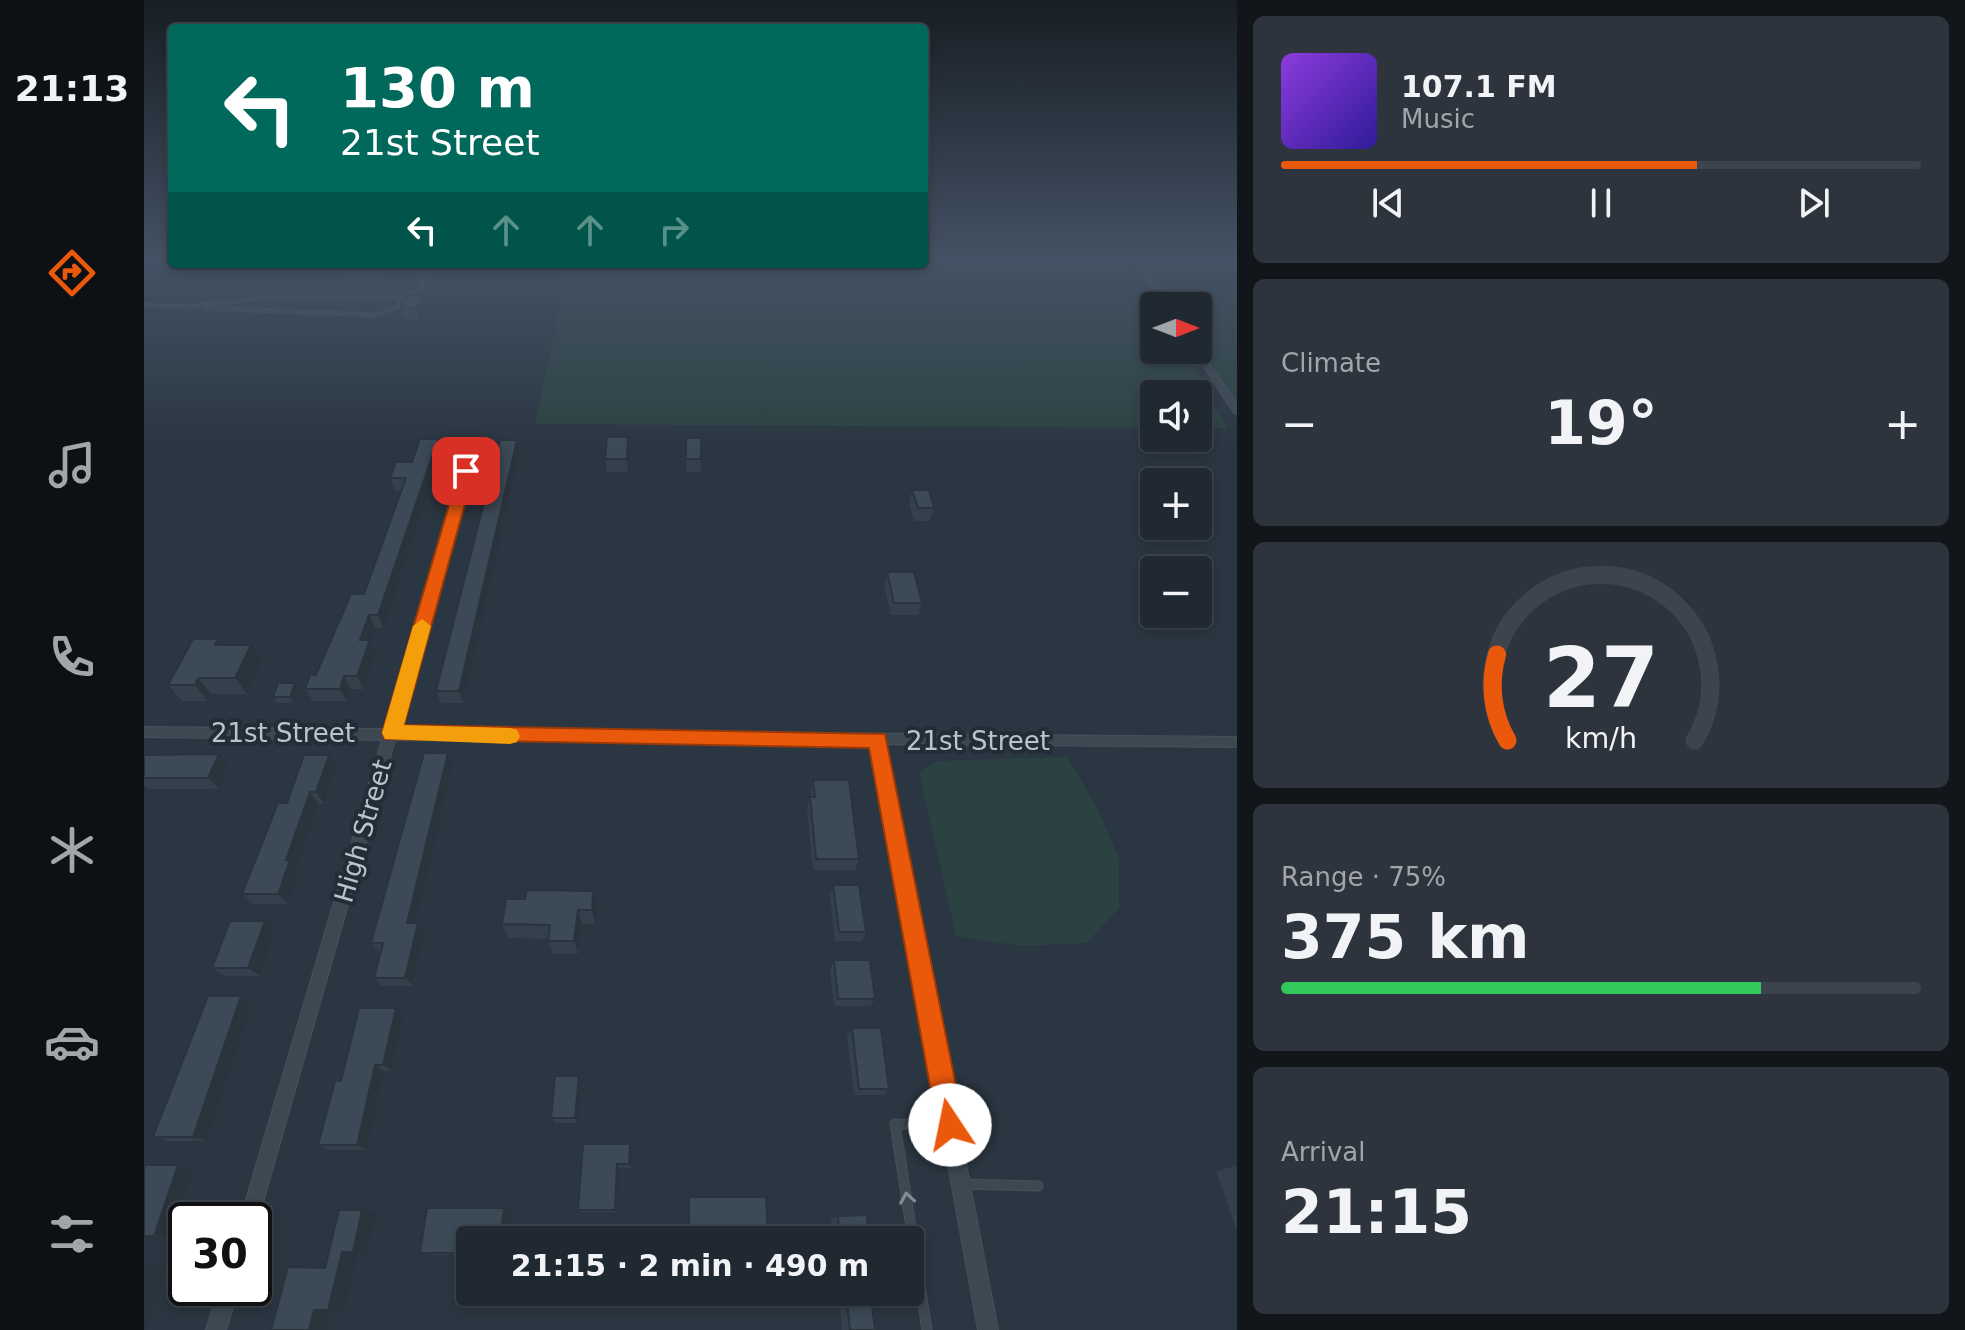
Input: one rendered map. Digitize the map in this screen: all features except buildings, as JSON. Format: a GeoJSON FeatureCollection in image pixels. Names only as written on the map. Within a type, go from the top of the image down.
{"type":"FeatureCollection","features":[{"type":"Feature","properties":{"kind":"street"},"geometry":{"type":"LineString","coordinates":[[1206,364],[1237,411]]}},
{"type":"Feature","properties":{"kind":"street","name":"High Street"},"geometry":{"type":"LineString","coordinates":[[254,1202],[475,442]]}},
{"type":"Feature","properties":{"kind":"street","name":"21st Street"},"geometry":{"type":"LineString","coordinates":[[144,732],[1237,742]]}},
{"type":"Feature","properties":{"kind":"street"},"geometry":{"type":"LineString","coordinates":[[878,740],[988,1330]]}},
{"type":"Feature","properties":{"kind":"street"},"geometry":{"type":"LineString","coordinates":[[216,1330],[223,1306]]}},
{"type":"Feature","properties":{"kind":"lane"},"geometry":{"type":"LineString","coordinates":[[927,1330],[895,1124],[950,1125]]}},
{"type":"Feature","properties":{"kind":"lane"},"geometry":{"type":"LineString","coordinates":[[962,1184],[1038,1186]]}},
{"type":"Feature","properties":{"kind":"green space"},"geometry":{"type":"Polygon","coordinates":[[[556,323],[1140,323],[1140,364],[1193,364],[1201,380],[1140,380],[1140,428],[535,424],[556,323]]]}},
{"type":"Feature","properties":{"kind":"green space"},"geometry":{"type":"Polygon","coordinates":[[[1212,323],[1237,323],[1237,411],[1207,364],[1212,364],[1212,323]]]}},
{"type":"Feature","properties":{"kind":"green space"},"geometry":{"type":"Polygon","coordinates":[[[1212,400],[1227,428],[1212,428],[1212,400]]]}},
{"type":"Feature","properties":{"kind":"green space"},"geometry":{"type":"Polygon","coordinates":[[[1067,757],[1098,809],[1119,859],[1119,908],[1087,943],[1022,946],[956,936],[919,772],[938,761],[1067,757]]]}},
{"type":"Feature","properties":{"kind":"slow traffic"},"geometry":{"type":"LineString","coordinates":[[422,626],[392,733],[510,736]]}},
{"type":"Feature","properties":{"kind":"route"},"geometry":{"type":"LineString","coordinates":[[466,471],[392,733],[878,740],[950,1125]]}}]}
